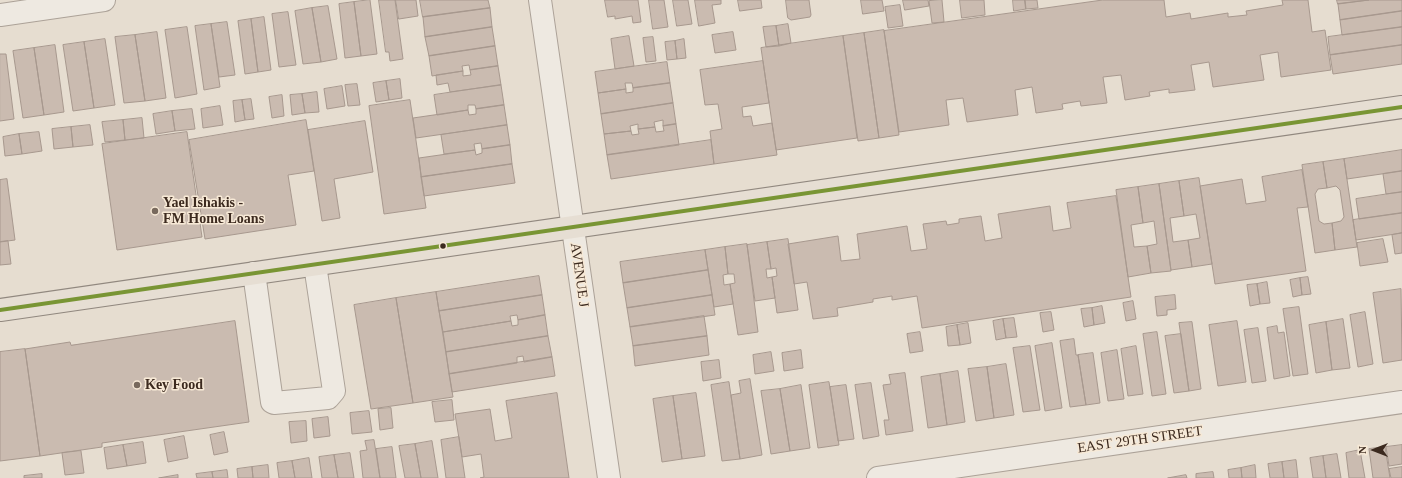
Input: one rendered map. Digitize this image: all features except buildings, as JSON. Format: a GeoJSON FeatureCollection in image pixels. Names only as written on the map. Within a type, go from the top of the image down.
{"type":"FeatureCollection","features":[{"type":"Feature","properties":{"kind":"main road"},"geometry":{"type":"LineString","coordinates":[[0,310],[1402,107]]}},
{"type":"Feature","properties":{"kind":"street"},"geometry":{"type":"LineString","coordinates":[[0,15],[104,0]]}},
{"type":"Feature","properties":{"kind":"street","name":"AVENUE J"},"geometry":{"type":"LineString","coordinates":[[540,0],[609,478]]}},
{"type":"Feature","properties":{"kind":"street"},"geometry":{"type":"LineString","coordinates":[[254,273],[272,402],[328,398],[334,392],[315,265]]}},
{"type":"Feature","properties":{"kind":"street","name":"EAST 29TH STREET"},"geometry":{"type":"LineString","coordinates":[[878,478],[1402,402]]}},
{"type":"Feature","properties":{"kind":"transit line"},"geometry":{"type":"LineString","coordinates":[[0,310],[1402,107]]}},
{"type":"Feature","properties":{"kind":"place","name":"Yael Ishakis - FM Home Loans"},"geometry":{"type":"Point","coordinates":[155,211]}},
{"type":"Feature","properties":{"kind":"place","name":"Key Food"},"geometry":{"type":"Point","coordinates":[137,385]}}]}
